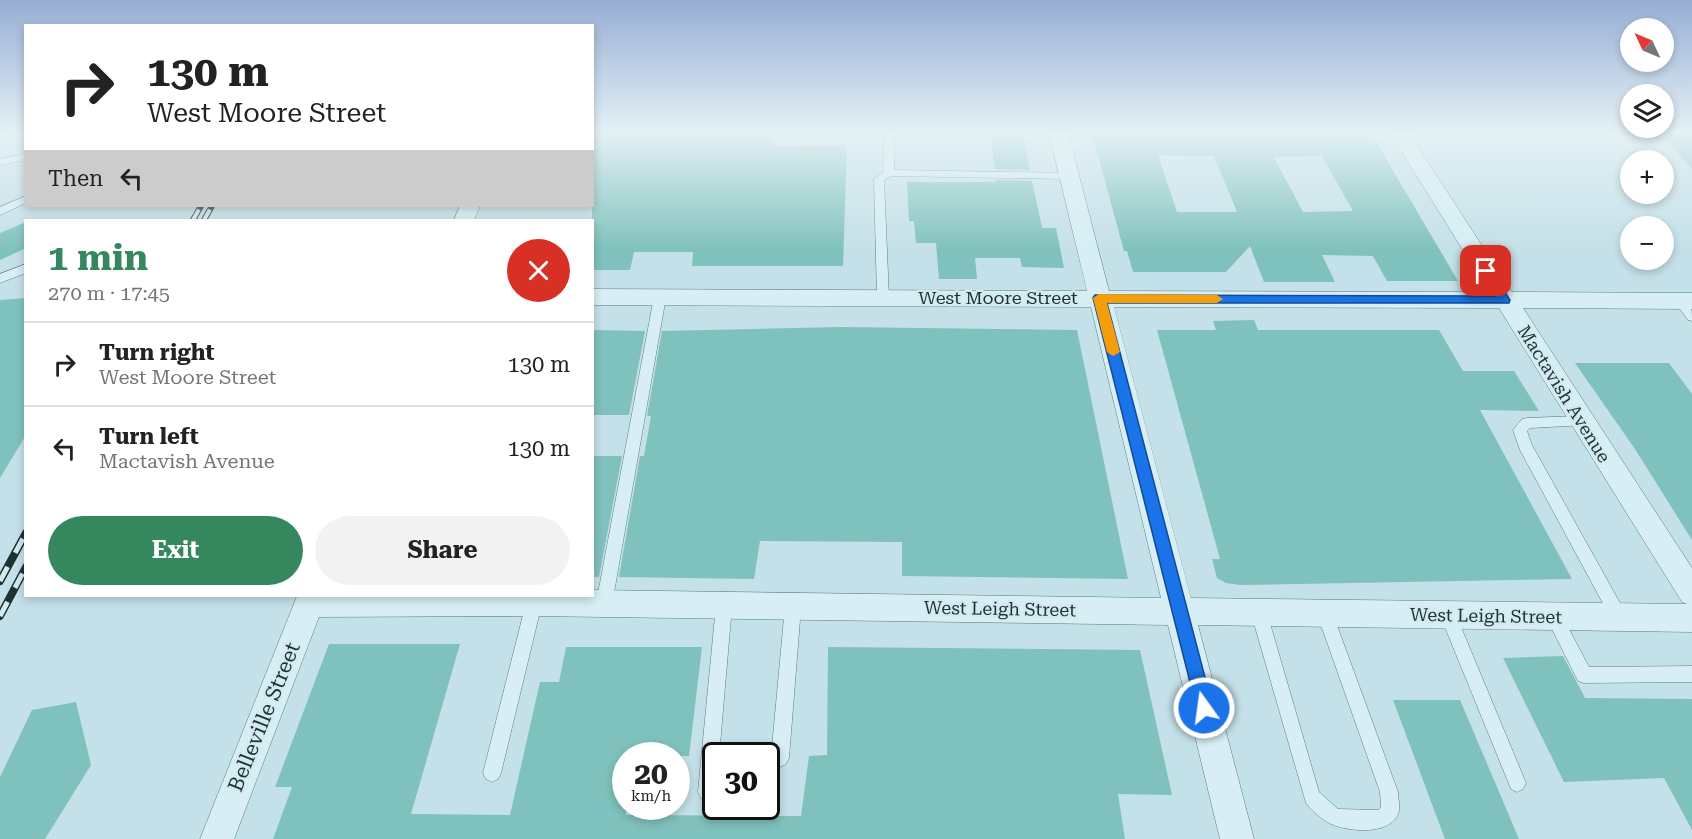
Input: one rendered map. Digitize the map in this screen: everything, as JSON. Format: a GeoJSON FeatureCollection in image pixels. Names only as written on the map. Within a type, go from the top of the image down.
{"type":"FeatureCollection","features":[{"type":"Feature","properties":{"kind":"street"},"geometry":{"type":"LineString","coordinates":[[1068,172],[1237,839]]}},
{"type":"Feature","properties":{"kind":"street","name":"Mactavish Avenue"},"geometry":{"type":"LineString","coordinates":[[1424,172],[1692,593]]}},
{"type":"Feature","properties":{"kind":"street","name":"West Moore Street"},"geometry":{"type":"LineString","coordinates":[[594,297],[1504,300],[1688,306]]}},
{"type":"Feature","properties":{"kind":"street","name":"West Leigh Street"},"geometry":{"type":"LineString","coordinates":[[310,600],[1692,618]]}},
{"type":"Feature","properties":{"kind":"street","name":"Belleville Street"},"geometry":{"type":"LineString","coordinates":[[217,839],[310,600]]}},
{"type":"Feature","properties":{"kind":"lane"},"geometry":{"type":"LineString","coordinates":[[883,298],[879,179],[889,173],[1069,176]]}},
{"type":"Feature","properties":{"kind":"lane"},"geometry":{"type":"LineString","coordinates":[[0,212],[24,200]]}},
{"type":"Feature","properties":{"kind":"lane"},"geometry":{"type":"LineString","coordinates":[[0,279],[24,269]]}},
{"type":"Feature","properties":{"kind":"lane"},"geometry":{"type":"LineString","coordinates":[[604,604],[660,297]]}},
{"type":"Feature","properties":{"kind":"lane"},"geometry":{"type":"LineString","coordinates":[[1581,421],[1527,423],[1520,430],[1525,446],[1619,617]]}},
{"type":"Feature","properties":{"kind":"lane"},"geometry":{"type":"LineString","coordinates":[[492,773],[534,603]]}},
{"type":"Feature","properties":{"kind":"lane"},"geometry":{"type":"LineString","coordinates":[[711,742],[724,606]]}},
{"type":"Feature","properties":{"kind":"lane"},"geometry":{"type":"LineString","coordinates":[[780,758],[793,607]]}},
{"type":"Feature","properties":{"kind":"lane"},"geometry":{"type":"LineString","coordinates":[[1258,613],[1312,796],[1323,810],[1335,819],[1383,819],[1390,810],[1389,792],[1325,614]]}},
{"type":"Feature","properties":{"kind":"lane"},"geometry":{"type":"LineString","coordinates":[[1448,615],[1517,783]]}},
{"type":"Feature","properties":{"kind":"lane"},"geometry":{"type":"LineString","coordinates":[[1554,617],[1584,675],[1692,674]]}},
{"type":"Feature","properties":{"kind":"building"},"geometry":{"type":"Polygon","coordinates":[[[594,172],[846,172],[843,266],[692,266],[693,252],[634,252],[630,270],[594,270],[594,219],[592,219],[594,172]]]}},
{"type":"Feature","properties":{"kind":"building"},"geometry":{"type":"Polygon","coordinates":[[[1103,172],[1164,172],[1177,212],[1237,212],[1221,172],[1282,172],[1303,212],[1353,211],[1331,172],[1394,172],[1458,281],[1387,281],[1373,256],[1322,255],[1335,282],[1264,282],[1250,246],[1226,272],[1133,272],[1127,251],[1124,251],[1103,172]]]}},
{"type":"Feature","properties":{"kind":"building"},"geometry":{"type":"Polygon","coordinates":[[[996,180],[1032,181],[1042,228],[1056,228],[1064,268],[1022,267],[1020,258],[975,258],[977,279],[939,279],[936,243],[916,243],[914,221],[909,221],[907,182],[996,182],[996,180]]]}},
{"type":"Feature","properties":{"kind":"building"},"geometry":{"type":"Polygon","coordinates":[[[24,223],[24,249],[0,260],[0,233],[24,223]]]}},
{"type":"Feature","properties":{"kind":"building"},"geometry":{"type":"Polygon","coordinates":[[[24,298],[24,438],[0,478],[0,300],[24,298]]]}},
{"type":"Feature","properties":{"kind":"building"},"geometry":{"type":"Polygon","coordinates":[[[1254,320],[1258,330],[1439,330],[1463,371],[1514,371],[1539,411],[1480,410],[1572,579],[1240,585],[1226,583],[1217,578],[1212,559],[1220,559],[1157,330],[1216,330],[1213,321],[1254,320]]]}},
{"type":"Feature","properties":{"kind":"building"},"geometry":{"type":"Polygon","coordinates":[[[841,327],[1077,330],[1128,579],[902,576],[902,542],[760,541],[754,579],[619,577],[640,456],[644,456],[651,416],[647,416],[662,331],[841,327]]]}},
{"type":"Feature","properties":{"kind":"building"},"geometry":{"type":"Polygon","coordinates":[[[594,330],[645,331],[629,415],[594,415],[594,330]]]}},
{"type":"Feature","properties":{"kind":"building"},"geometry":{"type":"Polygon","coordinates":[[[1575,363],[1669,363],[1692,394],[1692,540],[1635,449],[1575,363]]]}},
{"type":"Feature","properties":{"kind":"building"},"geometry":{"type":"Polygon","coordinates":[[[594,456],[622,456],[599,577],[594,577],[594,456]]]}},
{"type":"Feature","properties":{"kind":"building"},"geometry":{"type":"Polygon","coordinates":[[[329,644],[460,644],[411,814],[510,815],[540,682],[559,682],[566,647],[702,647],[690,748],[690,742],[612,742],[612,820],[690,820],[690,815],[702,815],[702,820],[780,820],[780,816],[801,816],[809,756],[827,755],[828,647],[1140,650],[1172,795],[1118,794],[1125,839],[273,839],[292,787],[275,787],[329,644]]]}},
{"type":"Feature","properties":{"kind":"building"},"geometry":{"type":"Polygon","coordinates":[[[1563,656],[1585,698],[1692,699],[1692,830],[1664,778],[1564,782],[1503,658],[1563,656]]]}},
{"type":"Feature","properties":{"kind":"building"},"geometry":{"type":"Polygon","coordinates":[[[1393,700],[1460,700],[1519,839],[1445,839],[1393,700]]]}},
{"type":"Feature","properties":{"kind":"building"},"geometry":{"type":"Polygon","coordinates":[[[76,702],[91,765],[45,839],[0,839],[0,777],[32,710],[76,702]]]}},
{"type":"Feature","properties":{"kind":"railway"},"geometry":{"type":"LineString","coordinates":[[194,219],[200,207]]}},
{"type":"Feature","properties":{"kind":"railway"},"geometry":{"type":"LineString","coordinates":[[205,219],[211,207]]}},
{"type":"Feature","properties":{"kind":"railway"},"geometry":{"type":"LineString","coordinates":[[0,581],[24,537]]}},
{"type":"Feature","properties":{"kind":"railway"},"geometry":{"type":"LineString","coordinates":[[0,616],[24,571]]}},
{"type":"Feature","properties":{"kind":"slow traffic"},"geometry":{"type":"LineString","coordinates":[[1113,352],[1099,298],[1217,299]]}},
{"type":"Feature","properties":{"kind":"route"},"geometry":{"type":"LineString","coordinates":[[1204,708],[1099,298],[1504,300],[1486,271]]}}]}
